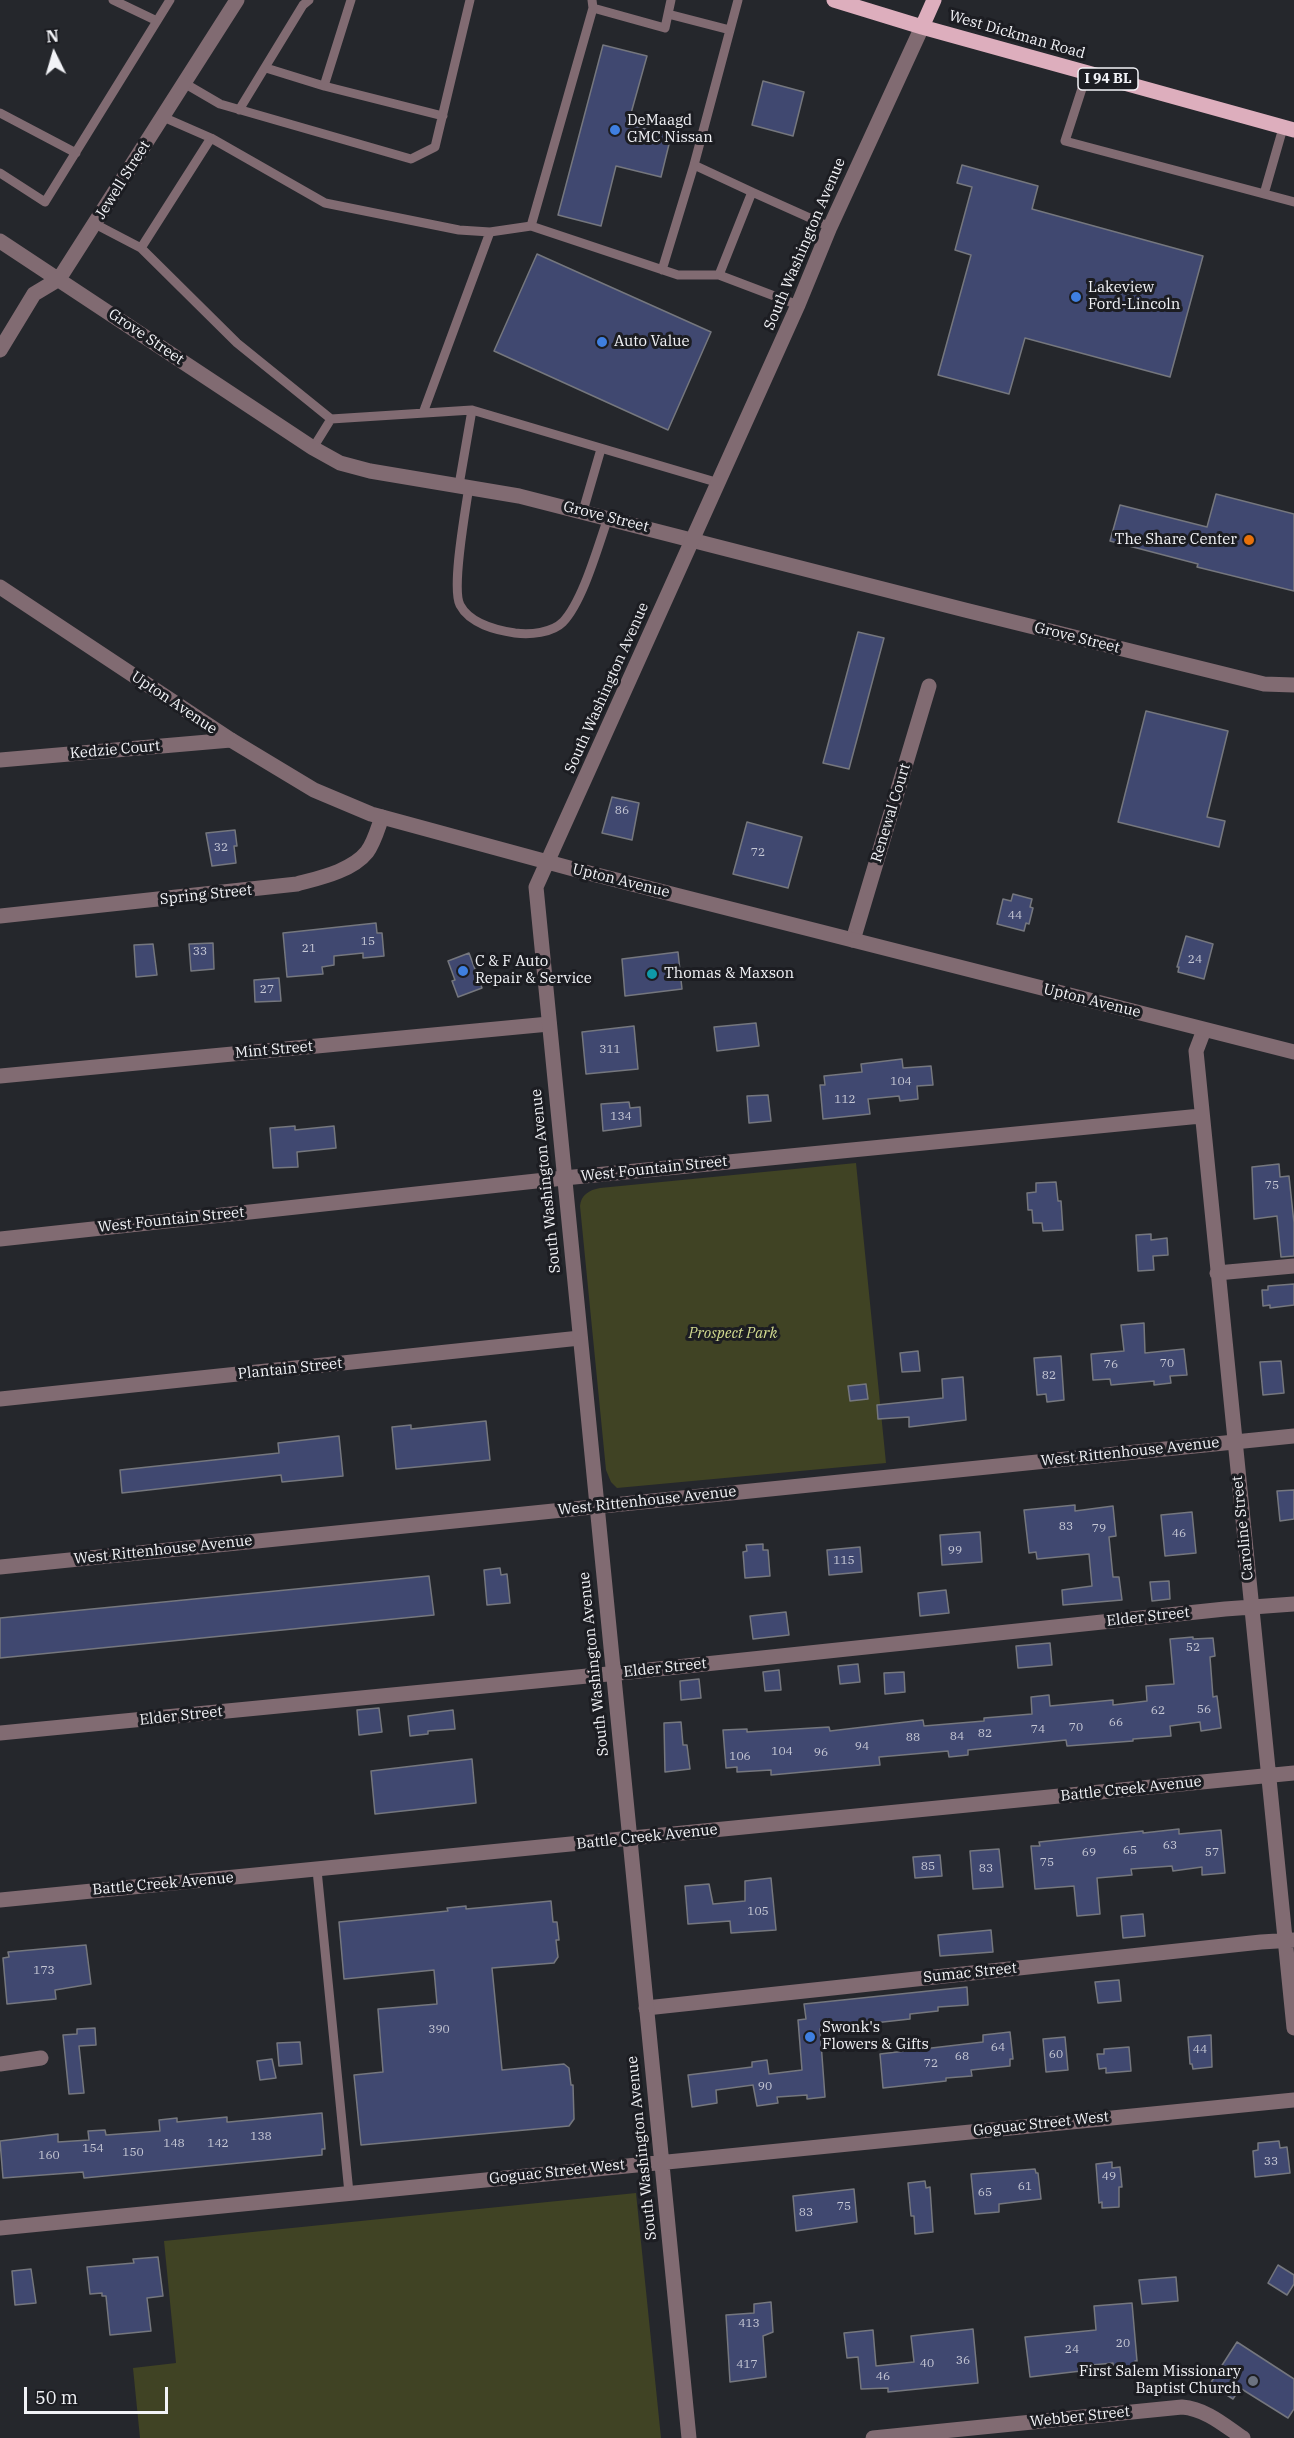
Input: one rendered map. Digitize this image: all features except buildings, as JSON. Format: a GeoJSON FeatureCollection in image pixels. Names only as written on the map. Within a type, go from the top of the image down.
{"type":"FeatureCollection","features":[{"type":"Feature","properties":{"kind":"main road","name":"West Dickman Road"},"geometry":{"type":"LineString","coordinates":[[834,0],[922,27],[1289,129]]}},
{"type":"Feature","properties":{"kind":"main road","name":"South Washington Avenue"},"geometry":{"type":"LineString","coordinates":[[922,27],[934,0]]}},
{"type":"Feature","properties":{"kind":"street","name":"Jewell Street"},"geometry":{"type":"LineString","coordinates":[[0,350],[34,294],[59,279],[237,0]]}},
{"type":"Feature","properties":{"kind":"street","name":"South Washington Avenue"},"geometry":{"type":"LineString","coordinates":[[689,2438],[536,887],[719,483],[830,227],[922,27]]}},
{"type":"Feature","properties":{"kind":"street","name":"Grove Street"},"geometry":{"type":"LineString","coordinates":[[0,241],[313,448],[340,463],[370,471],[464,485],[583,511],[965,610],[1264,684],[1294,685]]}},
{"type":"Feature","properties":{"kind":"street","name":"Upton Avenue"},"geometry":{"type":"LineString","coordinates":[[0,587],[231,740],[314,790],[382,817],[548,862],[1294,1052]]}},
{"type":"Feature","properties":{"kind":"street","name":"Renewal Court"},"geometry":{"type":"LineString","coordinates":[[853,940],[930,686]]}},
{"type":"Feature","properties":{"kind":"street","name":"Kedzie Court"},"geometry":{"type":"LineString","coordinates":[[0,760],[231,740]]}},
{"type":"Feature","properties":{"kind":"street","name":"Spring Street"},"geometry":{"type":"LineString","coordinates":[[0,916],[264,889],[304,882],[342,869],[360,859],[368,851],[382,817]]}},
{"type":"Feature","properties":{"kind":"street","name":"Mint Street"},"geometry":{"type":"LineString","coordinates":[[0,1076],[549,1024]]}},
{"type":"Feature","properties":{"kind":"street","name":"Caroline Street"},"geometry":{"type":"LineString","coordinates":[[1204,1030],[1196,1051],[1251,1608],[1290,1941],[1294,2028]]}},
{"type":"Feature","properties":{"kind":"street","name":"West Fountain Street"},"geometry":{"type":"LineString","coordinates":[[0,1239],[564,1178],[1202,1116]]}},
{"type":"Feature","properties":{"kind":"street"},"geometry":{"type":"LineString","coordinates":[[1217,1273],[1294,1266]]}},
{"type":"Feature","properties":{"kind":"street","name":"Plantain Street"},"geometry":{"type":"LineString","coordinates":[[0,1399],[580,1338]]}},
{"type":"Feature","properties":{"kind":"street","name":"West Rittenhouse Avenue"},"geometry":{"type":"LineString","coordinates":[[0,1567],[1294,1436]]}},
{"type":"Feature","properties":{"kind":"street","name":"Elder Street"},"geometry":{"type":"LineString","coordinates":[[0,1733],[613,1674],[1226,1608],[1294,1604]]}},
{"type":"Feature","properties":{"kind":"street","name":"Battle Creek Avenue"},"geometry":{"type":"LineString","coordinates":[[0,1900],[1294,1773]]}},
{"type":"Feature","properties":{"kind":"street","name":"Sumac Street"},"geometry":{"type":"LineString","coordinates":[[646,2008],[1261,1942],[1290,1941]]}},
{"type":"Feature","properties":{"kind":"street"},"geometry":{"type":"LineString","coordinates":[[0,2064],[41,2058]]}},
{"type":"Feature","properties":{"kind":"street","name":"Goguac Street West"},"geometry":{"type":"LineString","coordinates":[[0,2228],[1294,2100]]}},
{"type":"Feature","properties":{"kind":"street","name":"Webber Street"},"geometry":{"type":"LineString","coordinates":[[873,2438],[1182,2407],[1208,2414],[1243,2438]]}},
{"type":"Feature","properties":{"kind":"lane"},"geometry":{"type":"LineString","coordinates":[[113,0],[157,21]]}},
{"type":"Feature","properties":{"kind":"lane"},"geometry":{"type":"LineString","coordinates":[[0,173],[45,202],[170,0]]}},
{"type":"Feature","properties":{"kind":"lane"},"geometry":{"type":"LineString","coordinates":[[239,110],[303,5],[309,0]]}},
{"type":"Feature","properties":{"kind":"lane"},"geometry":{"type":"LineString","coordinates":[[324,86],[351,0]]}},
{"type":"Feature","properties":{"kind":"lane"},"geometry":{"type":"LineString","coordinates":[[184,83],[220,104],[411,159],[435,147],[470,0]]}},
{"type":"Feature","properties":{"kind":"lane"},"geometry":{"type":"LineString","coordinates":[[531,226],[592,4],[664,28],[671,0]]}},
{"type":"Feature","properties":{"kind":"lane"},"geometry":{"type":"LineString","coordinates":[[662,270],[694,165],[738,0]]}},
{"type":"Feature","properties":{"kind":"lane"},"geometry":{"type":"LineString","coordinates":[[668,14],[730,30]]}},
{"type":"Feature","properties":{"kind":"lane"},"geometry":{"type":"LineString","coordinates":[[266,68],[324,86],[443,116]]}},
{"type":"Feature","properties":{"kind":"lane"},"geometry":{"type":"LineString","coordinates":[[1087,73],[1065,141],[1294,202]]}},
{"type":"Feature","properties":{"kind":"lane"},"geometry":{"type":"LineString","coordinates":[[0,113],[76,153]]}},
{"type":"Feature","properties":{"kind":"lane"},"geometry":{"type":"LineString","coordinates":[[163,117],[211,138],[325,203],[459,230],[490,232],[531,226],[678,275],[719,275],[798,305]]}},
{"type":"Feature","properties":{"kind":"lane"},"geometry":{"type":"LineString","coordinates":[[1264,194],[1289,129]]}},
{"type":"Feature","properties":{"kind":"lane"},"geometry":{"type":"LineString","coordinates":[[141,248],[211,138]]}},
{"type":"Feature","properties":{"kind":"lane"},"geometry":{"type":"LineString","coordinates":[[694,165],[830,227]]}},
{"type":"Feature","properties":{"kind":"lane"},"geometry":{"type":"LineString","coordinates":[[719,275],[752,192]]}},
{"type":"Feature","properties":{"kind":"lane"},"geometry":{"type":"LineString","coordinates":[[95,224],[141,248],[237,343],[331,419],[472,410],[719,483]]}},
{"type":"Feature","properties":{"kind":"lane"},"geometry":{"type":"LineString","coordinates":[[423,413],[490,232]]}},
{"type":"Feature","properties":{"kind":"lane"},"geometry":{"type":"LineString","coordinates":[[472,410],[456,587],[460,604],[474,620],[495,630],[524,634],[544,632],[561,625],[573,610],[609,518]]}},
{"type":"Feature","properties":{"kind":"lane"},"geometry":{"type":"LineString","coordinates":[[313,448],[331,419]]}},
{"type":"Feature","properties":{"kind":"lane"},"geometry":{"type":"LineString","coordinates":[[583,511],[601,449]]}},
{"type":"Feature","properties":{"kind":"lane"},"geometry":{"type":"LineString","coordinates":[[317,1870],[349,2193]]}},
{"type":"Feature","properties":{"kind":"green space","name":"Prospect Park"},"geometry":{"type":"Polygon","coordinates":[[[856,1163],[886,1463],[617,1488],[611,1482],[606,1470],[580,1206],[584,1196],[600,1188],[856,1163]]]}},
{"type":"Feature","properties":{"kind":"green space"},"geometry":{"type":"Polygon","coordinates":[[[636,2193],[661,2438],[140,2438],[133,2368],[176,2363],[164,2241],[636,2193]]]}},
{"type":"Feature","properties":{"kind":"place","name":"DeMaagd GMC Nissan"},"geometry":{"type":"Point","coordinates":[615,130]}},
{"type":"Feature","properties":{"kind":"place","name":"Lakeview Ford-Lincoln"},"geometry":{"type":"Point","coordinates":[1076,297]}},
{"type":"Feature","properties":{"kind":"place","name":"Auto Value"},"geometry":{"type":"Point","coordinates":[602,342]}},
{"type":"Feature","properties":{"kind":"place","name":"The Share Center"},"geometry":{"type":"Point","coordinates":[1249,540]}},
{"type":"Feature","properties":{"kind":"place","name":"C & F Auto Repair & Service"},"geometry":{"type":"Point","coordinates":[463,971]}},
{"type":"Feature","properties":{"kind":"place","name":"Thomas & Maxson"},"geometry":{"type":"Point","coordinates":[652,974]}},
{"type":"Feature","properties":{"kind":"place","name":"Swonk's Flowers & Gifts"},"geometry":{"type":"Point","coordinates":[810,2037]}},
{"type":"Feature","properties":{"kind":"place","name":"First Salem Missionary Baptist Church"},"geometry":{"type":"Point","coordinates":[1253,2381]}}]}
